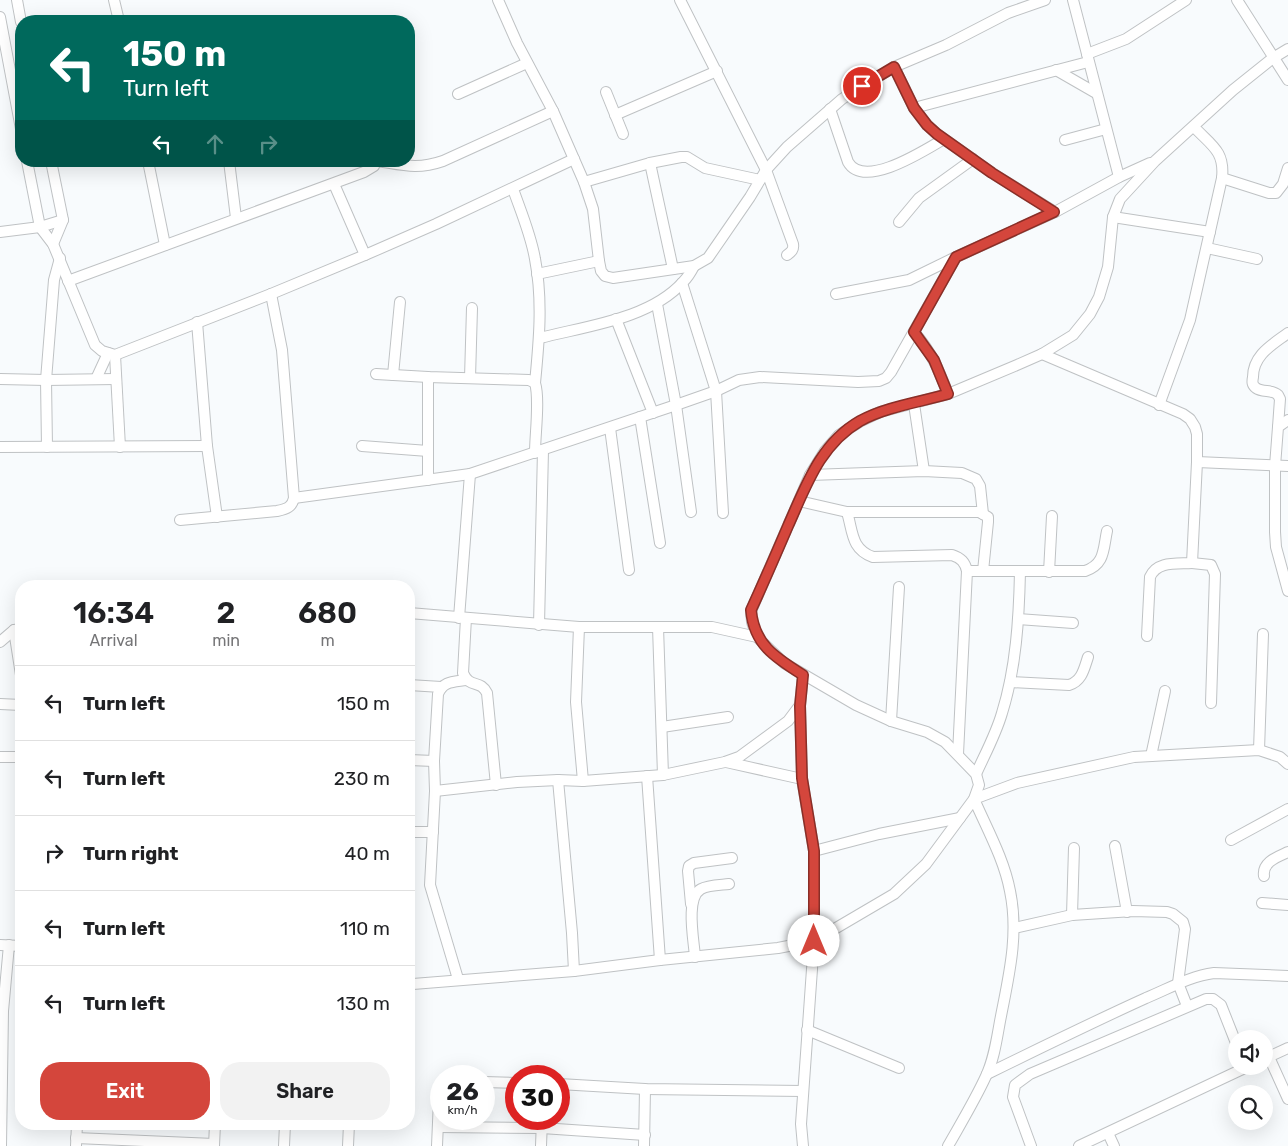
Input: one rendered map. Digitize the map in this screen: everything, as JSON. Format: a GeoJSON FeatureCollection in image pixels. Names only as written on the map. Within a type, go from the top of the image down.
{"type":"FeatureCollection","features":[{"type":"Feature","properties":{"kind":"street"},"geometry":{"type":"LineString","coordinates":[[16,0],[19,15]]}},
{"type":"Feature","properties":{"kind":"street"},"geometry":{"type":"LineString","coordinates":[[114,0],[117,15]]}},
{"type":"Feature","properties":{"kind":"street"},"geometry":{"type":"LineString","coordinates":[[498,0],[528,63],[554,111],[584,182],[593,209],[599,261],[602,271],[605,276],[613,278],[694,266],[708,258],[766,170],[793,141],[842,99],[894,67],[946,45],[1008,13],[1045,0]]}},
{"type":"Feature","properties":{"kind":"street"},"geometry":{"type":"LineString","coordinates":[[680,0],[766,170],[793,244],[792,251],[787,255]]}},
{"type":"Feature","properties":{"kind":"street"},"geometry":{"type":"LineString","coordinates":[[1073,0],[1119,177]]}},
{"type":"Feature","properties":{"kind":"street"},"geometry":{"type":"LineString","coordinates":[[914,108],[1056,70],[1088,58],[1126,39],[1186,0]]}},
{"type":"Feature","properties":{"kind":"street"},"geometry":{"type":"LineString","coordinates":[[1237,0],[1288,80]]}},
{"type":"Feature","properties":{"kind":"street"},"geometry":{"type":"LineString","coordinates":[[0,16],[15,97]]}},
{"type":"Feature","properties":{"kind":"street"},"geometry":{"type":"LineString","coordinates":[[415,984],[458,979],[574,972],[660,960],[778,948],[814,941],[894,894],[926,864],[974,799],[979,785],[976,774],[944,742],[927,732],[891,721],[856,705],[784,663],[757,637],[752,622],[751,610],[799,500],[810,476],[825,451],[839,435],[861,421],[880,412],[948,394],[1042,354],[1073,334],[1090,314],[1099,297],[1108,267],[1114,217],[1120,199],[1155,161],[1233,90],[1273,58],[1288,49]]}},
{"type":"Feature","properties":{"kind":"street"},"geometry":{"type":"LineString","coordinates":[[458,94],[528,63]]}},
{"type":"Feature","properties":{"kind":"street"},"geometry":{"type":"LineString","coordinates":[[894,67],[914,108],[927,125],[973,159],[1054,212]]}},
{"type":"Feature","properties":{"kind":"street"},"geometry":{"type":"LineString","coordinates":[[1056,70],[1096,93]]}},
{"type":"Feature","properties":{"kind":"street"},"geometry":{"type":"LineString","coordinates":[[616,115],[717,71]]}},
{"type":"Feature","properties":{"kind":"street"},"geometry":{"type":"LineString","coordinates":[[606,92],[623,134]]}},
{"type":"Feature","properties":{"kind":"street"},"geometry":{"type":"LineString","coordinates":[[830,109],[848,162],[851,168],[861,172],[876,171],[895,165],[944,139]]}},
{"type":"Feature","properties":{"kind":"street"},"geometry":{"type":"LineString","coordinates":[[415,167],[427,166],[443,161],[554,111]]}},
{"type":"Feature","properties":{"kind":"street"},"geometry":{"type":"LineString","coordinates":[[1159,404],[1190,320],[1222,178],[1223,166],[1218,152],[1194,127]]}},
{"type":"Feature","properties":{"kind":"street"},"geometry":{"type":"LineString","coordinates":[[1065,140],[1106,129]]}},
{"type":"Feature","properties":{"kind":"street"},"geometry":{"type":"LineString","coordinates":[[584,182],[650,163],[681,157],[688,158],[705,168],[760,180]]}},
{"type":"Feature","properties":{"kind":"street"},"geometry":{"type":"LineString","coordinates":[[28,167],[40,227],[53,244],[60,258],[95,344],[102,351],[111,354],[271,294],[365,255],[513,189],[574,159]]}},
{"type":"Feature","properties":{"kind":"street"},"geometry":{"type":"LineString","coordinates":[[899,222],[919,198],[973,159]]}},
{"type":"Feature","properties":{"kind":"street"},"geometry":{"type":"LineString","coordinates":[[836,294],[908,280],[1054,212],[1119,177],[1155,161]]}},
{"type":"Feature","properties":{"kind":"street"},"geometry":{"type":"LineString","coordinates":[[650,163],[673,269]]}},
{"type":"Feature","properties":{"kind":"street"},"geometry":{"type":"LineString","coordinates":[[52,167],[63,220],[53,244]]}},
{"type":"Feature","properties":{"kind":"street"},"geometry":{"type":"LineString","coordinates":[[149,167],[165,245]]}},
{"type":"Feature","properties":{"kind":"street"},"geometry":{"type":"LineString","coordinates":[[230,167],[236,218]]}},
{"type":"Feature","properties":{"kind":"street"},"geometry":{"type":"LineString","coordinates":[[68,280],[334,184],[372,167]]}},
{"type":"Feature","properties":{"kind":"street"},"geometry":{"type":"LineString","coordinates":[[1222,178],[1270,193],[1276,193],[1283,184],[1288,168]]}},
{"type":"Feature","properties":{"kind":"street"},"geometry":{"type":"LineString","coordinates":[[334,184],[365,255]]}},
{"type":"Feature","properties":{"kind":"street"},"geometry":{"type":"LineString","coordinates":[[513,189],[532,244],[537,274],[540,338],[536,383],[538,390],[535,434],[539,452],[539,624]]}},
{"type":"Feature","properties":{"kind":"street"},"geometry":{"type":"LineString","coordinates":[[1114,217],[1210,232]]}},
{"type":"Feature","properties":{"kind":"street"},"geometry":{"type":"LineString","coordinates":[[0,232],[40,227],[63,220]]}},
{"type":"Feature","properties":{"kind":"street"},"geometry":{"type":"LineString","coordinates":[[1206,248],[1257,259]]}},
{"type":"Feature","properties":{"kind":"street"},"geometry":{"type":"LineString","coordinates":[[294,498],[470,474],[640,418],[739,380],[760,377],[858,382],[879,381],[886,378],[891,372],[956,257]]}},
{"type":"Feature","properties":{"kind":"street"},"geometry":{"type":"LineString","coordinates":[[47,447],[46,380],[54,280],[60,258]]}},
{"type":"Feature","properties":{"kind":"street"},"geometry":{"type":"LineString","coordinates":[[537,274],[599,261]]}},
{"type":"Feature","properties":{"kind":"street"},"geometry":{"type":"LineString","coordinates":[[540,338],[638,313],[657,304],[682,283],[694,266]]}},
{"type":"Feature","properties":{"kind":"street"},"geometry":{"type":"LineString","coordinates":[[682,283],[716,390],[723,513]]}},
{"type":"Feature","properties":{"kind":"street"},"geometry":{"type":"LineString","coordinates":[[180,520],[287,509],[293,504],[282,350],[271,294]]}},
{"type":"Feature","properties":{"kind":"street"},"geometry":{"type":"LineString","coordinates":[[393,375],[400,302]]}},
{"type":"Feature","properties":{"kind":"street"},"geometry":{"type":"LineString","coordinates":[[657,304],[676,405],[691,512]]}},
{"type":"Feature","properties":{"kind":"street"},"geometry":{"type":"LineString","coordinates":[[470,378],[472,308]]}},
{"type":"Feature","properties":{"kind":"street"},"geometry":{"type":"LineString","coordinates":[[616,319],[653,413]]}},
{"type":"Feature","properties":{"kind":"street"},"geometry":{"type":"LineString","coordinates":[[198,322],[207,446],[217,517]]}},
{"type":"Feature","properties":{"kind":"street"},"geometry":{"type":"LineString","coordinates":[[914,332],[934,360],[948,394]]}},
{"type":"Feature","properties":{"kind":"street"},"geometry":{"type":"LineString","coordinates":[[1288,333],[1262,353],[1254,364],[1252,383],[1255,387],[1262,390],[1272,391],[1280,399],[1275,466],[1274,532],[1276,547],[1288,591]]}},
{"type":"Feature","properties":{"kind":"street"},"geometry":{"type":"LineString","coordinates":[[111,354],[116,379],[120,447]]}},
{"type":"Feature","properties":{"kind":"street"},"geometry":{"type":"LineString","coordinates":[[96,379],[111,354]]}},
{"type":"Feature","properties":{"kind":"street"},"geometry":{"type":"LineString","coordinates":[[1042,354],[1183,414],[1190,419],[1197,434],[1192,563]]}},
{"type":"Feature","properties":{"kind":"street"},"geometry":{"type":"LineString","coordinates":[[376,374],[529,380],[536,383]]}},
{"type":"Feature","properties":{"kind":"street"},"geometry":{"type":"LineString","coordinates":[[428,377],[428,480]]}},
{"type":"Feature","properties":{"kind":"street"},"geometry":{"type":"LineString","coordinates":[[0,379],[116,379]]}},
{"type":"Feature","properties":{"kind":"street"},"geometry":{"type":"LineString","coordinates":[[914,404],[924,471]]}},
{"type":"Feature","properties":{"kind":"street"},"geometry":{"type":"LineString","coordinates":[[640,418],[660,543]]}},
{"type":"Feature","properties":{"kind":"street"},"geometry":{"type":"LineString","coordinates":[[1278,427],[1288,420]]}},
{"type":"Feature","properties":{"kind":"street"},"geometry":{"type":"LineString","coordinates":[[610,428],[629,570]]}},
{"type":"Feature","properties":{"kind":"street"},"geometry":{"type":"LineString","coordinates":[[0,447],[207,446]]}},
{"type":"Feature","properties":{"kind":"street"},"geometry":{"type":"LineString","coordinates":[[362,446],[428,451]]}},
{"type":"Feature","properties":{"kind":"street"},"geometry":{"type":"LineString","coordinates":[[1197,462],[1288,466]]}},
{"type":"Feature","properties":{"kind":"street"},"geometry":{"type":"LineString","coordinates":[[810,476],[924,471],[962,473],[976,479],[980,486],[983,514]]}},
{"type":"Feature","properties":{"kind":"street"},"geometry":{"type":"LineString","coordinates":[[466,680],[463,673],[462,618],[470,474]]}},
{"type":"Feature","properties":{"kind":"street"},"geometry":{"type":"LineString","coordinates":[[799,500],[847,512],[979,512],[988,517],[983,571]]}},
{"type":"Feature","properties":{"kind":"street"},"geometry":{"type":"LineString","coordinates":[[847,512],[856,545],[864,554],[873,557],[952,555],[959,557],[965,563],[967,571],[958,754]]}},
{"type":"Feature","properties":{"kind":"street"},"geometry":{"type":"LineString","coordinates":[[1048,572],[1052,516]]}},
{"type":"Feature","properties":{"kind":"street"},"geometry":{"type":"LineString","coordinates":[[967,571],[1085,571],[1095,568],[1101,560],[1107,531]]}},
{"type":"Feature","properties":{"kind":"street"},"geometry":{"type":"LineString","coordinates":[[1147,636],[1150,577],[1153,571],[1165,564],[1192,563],[1211,565],[1215,574],[1211,702]]}},
{"type":"Feature","properties":{"kind":"street"},"geometry":{"type":"LineString","coordinates":[[976,774],[1002,715],[1010,682],[1018,619],[1020,572]]}},
{"type":"Feature","properties":{"kind":"street"},"geometry":{"type":"LineString","coordinates":[[891,721],[899,587]]}},
{"type":"Feature","properties":{"kind":"street"},"geometry":{"type":"LineString","coordinates":[[415,614],[579,627],[712,627],[757,637]]}},
{"type":"Feature","properties":{"kind":"street"},"geometry":{"type":"LineString","coordinates":[[1018,619],[1073,622]]}},
{"type":"Feature","properties":{"kind":"street"},"geometry":{"type":"LineString","coordinates":[[579,627],[576,702],[582,781]]}},
{"type":"Feature","properties":{"kind":"street"},"geometry":{"type":"LineString","coordinates":[[658,627],[663,775]]}},
{"type":"Feature","properties":{"kind":"street"},"geometry":{"type":"LineString","coordinates":[[0,642],[15,632]]}},
{"type":"Feature","properties":{"kind":"street"},"geometry":{"type":"LineString","coordinates":[[1259,750],[1263,634]]}},
{"type":"Feature","properties":{"kind":"street"},"geometry":{"type":"LineString","coordinates":[[1010,682],[1070,685],[1081,678],[1088,657]]}},
{"type":"Feature","properties":{"kind":"street"},"geometry":{"type":"LineString","coordinates":[[803,675],[800,706],[802,778],[814,851],[814,941],[806,1030],[801,1124],[803,1146]]}},
{"type":"Feature","properties":{"kind":"street"},"geometry":{"type":"LineString","coordinates":[[415,685],[441,687],[466,680],[484,688],[487,693],[496,785]]}},
{"type":"Feature","properties":{"kind":"street"},"geometry":{"type":"LineString","coordinates":[[441,687],[438,694],[434,761],[435,791],[430,885],[458,979]]}},
{"type":"Feature","properties":{"kind":"street"},"geometry":{"type":"LineString","coordinates":[[1151,756],[1165,691]]}},
{"type":"Feature","properties":{"kind":"street"},"geometry":{"type":"LineString","coordinates":[[0,704],[15,705]]}},
{"type":"Feature","properties":{"kind":"street"},"geometry":{"type":"LineString","coordinates":[[435,791],[558,780],[582,781],[663,775],[725,762],[739,757],[788,721],[800,706]]}},
{"type":"Feature","properties":{"kind":"street"},"geometry":{"type":"LineString","coordinates":[[662,727],[728,717]]}},
{"type":"Feature","properties":{"kind":"street"},"geometry":{"type":"LineString","coordinates":[[974,799],[1017,783],[1134,757],[1259,750],[1280,757],[1288,764]]}},
{"type":"Feature","properties":{"kind":"street"},"geometry":{"type":"LineString","coordinates":[[0,757],[15,757]]}},
{"type":"Feature","properties":{"kind":"street"},"geometry":{"type":"LineString","coordinates":[[415,760],[434,761]]}},
{"type":"Feature","properties":{"kind":"street"},"geometry":{"type":"LineString","coordinates":[[725,762],[802,778]]}},
{"type":"Feature","properties":{"kind":"street"},"geometry":{"type":"LineString","coordinates":[[647,776],[660,960]]}},
{"type":"Feature","properties":{"kind":"street"},"geometry":{"type":"LineString","coordinates":[[558,780],[574,972]]}},
{"type":"Feature","properties":{"kind":"street"},"geometry":{"type":"LineString","coordinates":[[948,1146],[973,1103],[987,1074],[994,1053],[1011,965],[1014,928],[1010,892],[1003,864],[974,799]]}},
{"type":"Feature","properties":{"kind":"street"},"geometry":{"type":"LineString","coordinates":[[1231,840],[1288,809]]}},
{"type":"Feature","properties":{"kind":"street"},"geometry":{"type":"LineString","coordinates":[[814,851],[879,834],[960,818]]}},
{"type":"Feature","properties":{"kind":"street"},"geometry":{"type":"LineString","coordinates":[[415,832],[433,832]]}},
{"type":"Feature","properties":{"kind":"street"},"geometry":{"type":"LineString","coordinates":[[1115,846],[1127,912]]}},
{"type":"Feature","properties":{"kind":"street"},"geometry":{"type":"LineString","coordinates":[[1072,915],[1074,848]]}},
{"type":"Feature","properties":{"kind":"street"},"geometry":{"type":"LineString","coordinates":[[1264,876],[1263,872],[1267,864],[1288,852]]}},
{"type":"Feature","properties":{"kind":"street"},"geometry":{"type":"LineString","coordinates":[[695,957],[689,866],[694,863],[732,858]]}},
{"type":"Feature","properties":{"kind":"street"},"geometry":{"type":"LineString","coordinates":[[691,904],[695,895],[702,888],[729,884]]}},
{"type":"Feature","properties":{"kind":"street"},"geometry":{"type":"LineString","coordinates":[[1262,903],[1288,906]]}},
{"type":"Feature","properties":{"kind":"street"},"geometry":{"type":"LineString","coordinates":[[1014,928],[1072,915],[1127,912],[1167,912],[1174,914],[1183,922],[1185,929],[1179,986],[1186,1002]]}},
{"type":"Feature","properties":{"kind":"street"},"geometry":{"type":"LineString","coordinates":[[1,1146],[4,945]]}},
{"type":"Feature","properties":{"kind":"street"},"geometry":{"type":"LineString","coordinates":[[987,1074],[1202,974],[1288,976]]}},
{"type":"Feature","properties":{"kind":"street"},"geometry":{"type":"LineString","coordinates":[[1031,1146],[1013,1097],[1015,1085],[1021,1079],[1186,1002],[1206,999],[1218,1002],[1231,1030]]}},
{"type":"Feature","properties":{"kind":"street"},"geometry":{"type":"LineString","coordinates":[[806,1030],[898,1068]]}},
{"type":"Feature","properties":{"kind":"street"},"geometry":{"type":"LineString","coordinates":[[1273,1055],[1288,1048]]}},
{"type":"Feature","properties":{"kind":"street"},"geometry":{"type":"LineString","coordinates":[[1273,1071],[1288,1099]]}},
{"type":"Feature","properties":{"kind":"street"},"geometry":{"type":"LineString","coordinates":[[1079,1146],[1230,1075]]}},
{"type":"Feature","properties":{"kind":"street"},"geometry":{"type":"LineString","coordinates":[[570,1085],[645,1089],[803,1091]]}},
{"type":"Feature","properties":{"kind":"street"},"geometry":{"type":"LineString","coordinates":[[570,1128],[645,1141],[645,1089]]}},
{"type":"Feature","properties":{"kind":"street"},"geometry":{"type":"LineString","coordinates":[[76,1142],[214,1145],[215,1130]]}},
{"type":"Feature","properties":{"kind":"street"},"geometry":{"type":"LineString","coordinates":[[284,1146],[285,1130]]}},
{"type":"Feature","properties":{"kind":"street"},"geometry":{"type":"LineString","coordinates":[[348,1146],[349,1130]]}},
{"type":"Feature","properties":{"kind":"street"},"geometry":{"type":"LineString","coordinates":[[437,1146],[438,1130]]}},
{"type":"Feature","properties":{"kind":"street"},"geometry":{"type":"LineString","coordinates":[[541,1146],[542,1130]]}},
{"type":"Feature","properties":{"kind":"street"},"geometry":{"type":"LineString","coordinates":[[1108,1133],[1114,1146]]}},
{"type":"Feature","properties":{"kind":"route"},"geometry":{"type":"LineString","coordinates":[[814,941],[814,851],[802,778],[800,706],[803,675],[784,663],[757,637],[752,622],[751,610],[810,476],[825,451],[839,435],[880,412],[948,394],[930,351],[914,332],[956,257],[1054,212],[992,173],[927,125],[914,108],[894,67],[862,86]]}}]}
